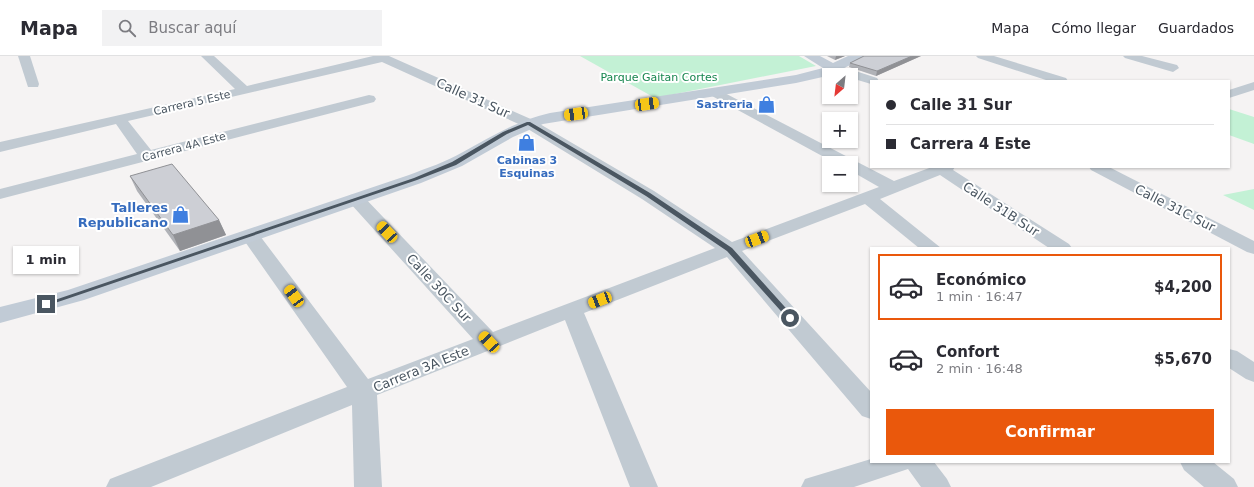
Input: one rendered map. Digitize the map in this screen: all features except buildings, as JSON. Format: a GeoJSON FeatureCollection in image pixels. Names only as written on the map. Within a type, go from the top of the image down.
{"type":"FeatureCollection","features":[{"type":"Feature","properties":{"kind":"street"},"geometry":{"type":"LineString","coordinates":[[24,56],[33,84]]}},
{"type":"Feature","properties":{"kind":"street"},"geometry":{"type":"LineString","coordinates":[[208,56],[244,90]]}},
{"type":"Feature","properties":{"kind":"street"},"geometry":{"type":"LineString","coordinates":[[810,56],[834,68],[858,56]]}},
{"type":"Feature","properties":{"kind":"street"},"geometry":{"type":"LineString","coordinates":[[982,56],[1059,80]]}},
{"type":"Feature","properties":{"kind":"street"},"geometry":{"type":"LineString","coordinates":[[1130,56],[1173,68]]}},
{"type":"Feature","properties":{"kind":"street","name":"Carrera 5 Este"},"geometry":{"type":"LineString","coordinates":[[0,147],[382,57]]}},
{"type":"Feature","properties":{"kind":"street","name":"Calle 31 Sur"},"geometry":{"type":"LineString","coordinates":[[382,57],[528,123],[648,195],[730,249],[870,408]]}},
{"type":"Feature","properties":{"kind":"street"},"geometry":{"type":"LineString","coordinates":[[0,315],[76,295],[415,179],[454,164],[505,133],[528,123],[550,118],[717,93],[796,79],[822,71]]}},
{"type":"Feature","properties":{"kind":"street"},"geometry":{"type":"LineString","coordinates":[[858,76],[870,80]]}},
{"type":"Feature","properties":{"kind":"street"},"geometry":{"type":"LineString","coordinates":[[1230,94],[1254,86]]}},
{"type":"Feature","properties":{"kind":"street"},"geometry":{"type":"LineString","coordinates":[[717,93],[834,156]]}},
{"type":"Feature","properties":{"kind":"street","name":"Carrera 4A Este"},"geometry":{"type":"LineString","coordinates":[[0,194],[369,99]]}},
{"type":"Feature","properties":{"kind":"street"},"geometry":{"type":"LineString","coordinates":[[119,119],[148,156]]}},
{"type":"Feature","properties":{"kind":"street","name":"Carrera 3A Este"},"geometry":{"type":"LineString","coordinates":[[120,487],[302,414],[364,392],[489,342],[944,168]]}},
{"type":"Feature","properties":{"kind":"street","name":"Calle 31B Sur"},"geometry":{"type":"LineString","coordinates":[[944,168],[1061,247]]}},
{"type":"Feature","properties":{"kind":"street","name":"Calle 31C Sur"},"geometry":{"type":"LineString","coordinates":[[1099,168],[1254,248]]}},
{"type":"Feature","properties":{"kind":"street"},"geometry":{"type":"LineString","coordinates":[[858,169],[892,187]]}},
{"type":"Feature","properties":{"kind":"street"},"geometry":{"type":"LineString","coordinates":[[867,197],[930,247]]}},
{"type":"Feature","properties":{"kind":"street","name":"Calle 30C Sur"},"geometry":{"type":"LineString","coordinates":[[356,199],[489,342]]}},
{"type":"Feature","properties":{"kind":"street"},"geometry":{"type":"LineString","coordinates":[[250,236],[364,392],[368,487]]}},
{"type":"Feature","properties":{"kind":"street"},"geometry":{"type":"LineString","coordinates":[[572,311],[644,487]]}},
{"type":"Feature","properties":{"kind":"street"},"geometry":{"type":"LineString","coordinates":[[815,487],[895,463]]}},
{"type":"Feature","properties":{"kind":"street"},"geometry":{"type":"LineString","coordinates":[[919,463],[937,487]]}},
{"type":"Feature","properties":{"kind":"street"},"geometry":{"type":"LineString","coordinates":[[1195,463],[1224,487]]}},
{"type":"Feature","properties":{"kind":"green space","name":"Parque Gaitan Cortes"},"geometry":{"type":"Polygon","coordinates":[[[580,56],[799,56],[816,66],[655,98],[580,56]]]}},
{"type":"Feature","properties":{"kind":"green space"},"geometry":{"type":"Polygon","coordinates":[[[1230,109],[1254,117],[1254,144],[1230,135],[1230,109]]]}},
{"type":"Feature","properties":{"kind":"green space"},"geometry":{"type":"Polygon","coordinates":[[[1254,189],[1254,210],[1223,195],[1254,189]]]}},
{"type":"Feature","properties":{"kind":"place","name":"Sastreria"},"geometry":{"type":"Point","coordinates":[766,104]}},
{"type":"Feature","properties":{"kind":"place","name":"Cabinas 3 Esquinas"},"geometry":{"type":"Point","coordinates":[527,142]}},
{"type":"Feature","properties":{"kind":"place","name":"Talleres Republicano"},"geometry":{"type":"Point","coordinates":[181,214]}},
{"type":"Feature","properties":{"kind":"route"},"geometry":{"type":"LineString","coordinates":[[46,304],[436,172],[470,155],[505,133],[528,123],[648,195],[730,249],[790,318]]}}]}
